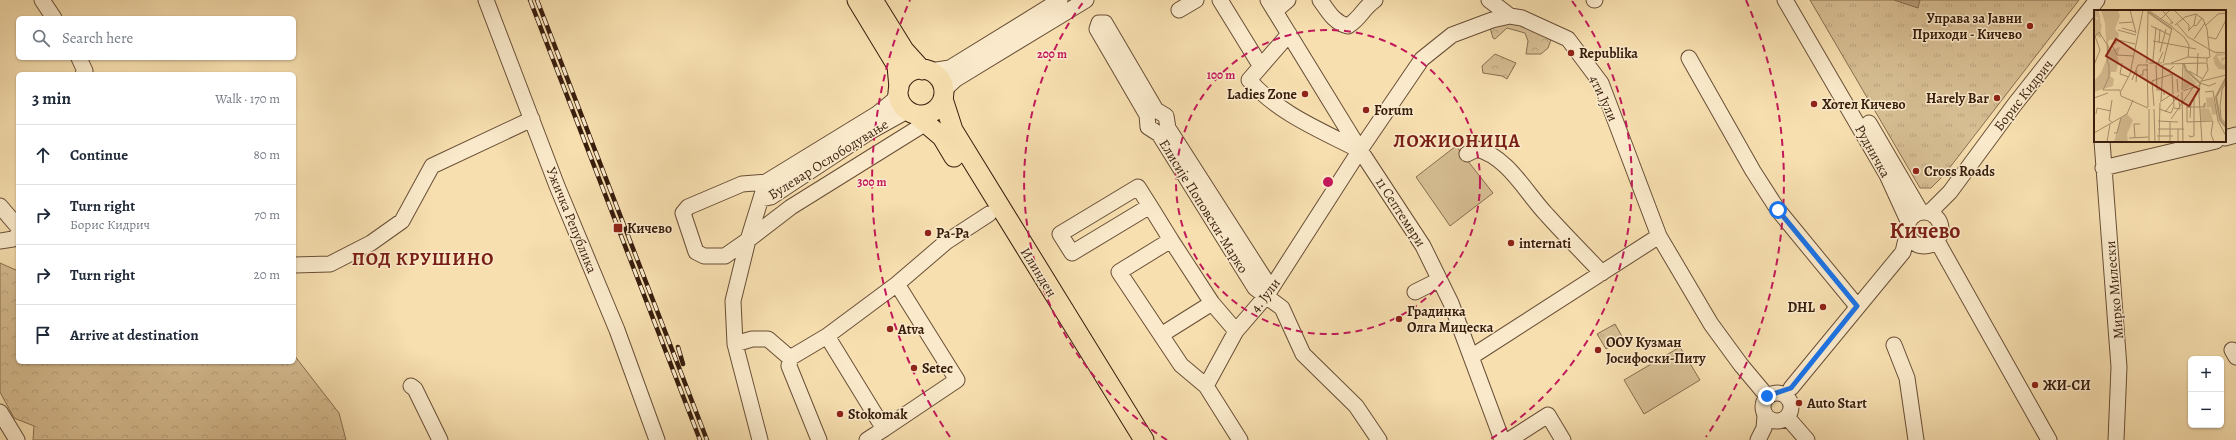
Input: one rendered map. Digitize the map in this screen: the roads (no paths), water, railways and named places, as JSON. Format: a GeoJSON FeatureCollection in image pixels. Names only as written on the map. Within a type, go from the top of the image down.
{"type":"FeatureCollection","features":[{"type":"Feature","properties":{"kind":"main road","name":"Илинден"},"geometry":{"type":"LineString","coordinates":[[857,0],[897,66],[899,98],[916,116],[942,137],[1132,440]]}},
{"type":"Feature","properties":{"kind":"main road","name":"Илинден"},"geometry":{"type":"LineString","coordinates":[[873,0],[904,50],[926,71],[940,79],[953,130],[960,143],[1144,440]]}},
{"type":"Feature","properties":{"kind":"main road"},"geometry":{"type":"LineString","coordinates":[[899,88],[905,76],[916,70],[926,71]]}},
{"type":"Feature","properties":{"kind":"main road"},"geometry":{"type":"LineString","coordinates":[[916,116],[929,114],[935,111],[943,95]]}},
{"type":"Feature","properties":{"kind":"street"},"geometry":{"type":"LineString","coordinates":[[42,0],[53,16]]}},
{"type":"Feature","properties":{"kind":"street","name":"Ужичка Република"},"geometry":{"type":"LineString","coordinates":[[486,0],[557,186],[617,330],[657,440]]}},
{"type":"Feature","properties":{"kind":"street"},"geometry":{"type":"LineString","coordinates":[[926,71],[950,68],[1060,0]]}},
{"type":"Feature","properties":{"kind":"street"},"geometry":{"type":"LineString","coordinates":[[943,95],[956,79],[1086,0]]}},
{"type":"Feature","properties":{"kind":"street"},"geometry":{"type":"LineString","coordinates":[[1179,10],[1196,0]]}},
{"type":"Feature","properties":{"kind":"street"},"geometry":{"type":"LineString","coordinates":[[1220,0],[1260,65]]}},
{"type":"Feature","properties":{"kind":"street"},"geometry":{"type":"LineString","coordinates":[[1272,6],[1288,0]]}},
{"type":"Feature","properties":{"kind":"street"},"geometry":{"type":"LineString","coordinates":[[1320,0],[1331,17],[1342,25],[1348,26],[1361,18],[1366,7],[1375,0]]}},
{"type":"Feature","properties":{"kind":"street"},"geometry":{"type":"LineString","coordinates":[[1488,0],[1510,16]]}},
{"type":"Feature","properties":{"kind":"street","name":"Рудничка"},"geometry":{"type":"LineString","coordinates":[[1785,0],[1887,176],[1908,228]]}},
{"type":"Feature","properties":{"kind":"street","name":"Рудничка"},"geometry":{"type":"LineString","coordinates":[[1794,0],[1929,214]]}},
{"type":"Feature","properties":{"kind":"street","name":"Борис Кидрич"},"geometry":{"type":"LineString","coordinates":[[1929,214],[1950,192],[2015,104],[2097,0]]}},
{"type":"Feature","properties":{"kind":"street"},"geometry":{"type":"LineString","coordinates":[[2100,10],[2101,0]]}},
{"type":"Feature","properties":{"kind":"street","name":"11 Септември"},"geometry":{"type":"LineString","coordinates":[[1272,6],[1360,150],[1423,246],[1451,303],[1502,440]]}},
{"type":"Feature","properties":{"kind":"street","name":"4ти Јули"},"geometry":{"type":"LineString","coordinates":[[1360,150],[1422,59],[1452,35],[1492,20],[1510,16],[1522,18],[1568,39],[1601,83],[1659,236],[1711,324],[1741,365],[1782,394]]}},
{"type":"Feature","properties":{"kind":"street","name":"Елисије Поповски-Марко"},"geometry":{"type":"LineString","coordinates":[[1267,295],[1266,281],[1168,128],[1166,116],[1156,110],[1105,23],[1099,23],[1097,29],[1147,115],[1148,127],[1159,134],[1255,288],[1267,295],[1282,308],[1303,354],[1356,406],[1379,440]]}},
{"type":"Feature","properties":{"kind":"street"},"geometry":{"type":"LineString","coordinates":[[1289,34],[1260,65],[1249,80],[1263,96],[1285,112],[1360,150]]}},
{"type":"Feature","properties":{"kind":"street"},"geometry":{"type":"LineString","coordinates":[[1689,58],[1753,171],[1778,210],[1857,306]]}},
{"type":"Feature","properties":{"kind":"street"},"geometry":{"type":"LineString","coordinates":[[80,60],[84,72]]}},
{"type":"Feature","properties":{"kind":"street","name":"Булевар Ослободување"},"geometry":{"type":"LineString","coordinates":[[899,88],[894,100],[877,114],[766,182],[742,184],[688,207],[683,213],[696,252],[704,256],[725,256],[748,240],[761,199],[771,197],[866,135],[916,116]]}},
{"type":"Feature","properties":{"kind":"street"},"geometry":{"type":"LineString","coordinates":[[760,440],[735,344],[733,301],[748,240],[792,206],[916,116]]}},
{"type":"Feature","properties":{"kind":"street"},"geometry":{"type":"LineString","coordinates":[[296,265],[330,264],[372,243],[402,221],[432,166],[532,119]]}},
{"type":"Feature","properties":{"kind":"street"},"geometry":{"type":"LineString","coordinates":[[2226,138],[2236,135]]}},
{"type":"Feature","properties":{"kind":"street","name":"Мирко Милески"},"geometry":{"type":"LineString","coordinates":[[2102,142],[2119,367],[2116,440]]}},
{"type":"Feature","properties":{"kind":"street"},"geometry":{"type":"LineString","coordinates":[[2103,168],[2212,142]]}},
{"type":"Feature","properties":{"kind":"street"},"geometry":{"type":"LineString","coordinates":[[1467,154],[1477,148],[1484,150],[1512,173],[1546,215],[1602,273]]}},
{"type":"Feature","properties":{"kind":"street","name":"4. Јули"},"geometry":{"type":"LineString","coordinates":[[1206,386],[1236,331],[1267,295],[1360,150]]}},
{"type":"Feature","properties":{"kind":"street"},"geometry":{"type":"LineString","coordinates":[[761,199],[766,182]]}},
{"type":"Feature","properties":{"kind":"street"},"geometry":{"type":"LineString","coordinates":[[1150,206],[1072,253],[1060,234],[1138,187],[1212,303],[1236,331]]}},
{"type":"Feature","properties":{"kind":"street"},"geometry":{"type":"LineString","coordinates":[[0,206],[16,225]]}},
{"type":"Feature","properties":{"kind":"street"},"geometry":{"type":"LineString","coordinates":[[790,358],[827,336],[897,284],[946,242],[989,214]]}},
{"type":"Feature","properties":{"kind":"street"},"geometry":{"type":"LineString","coordinates":[[1807,440],[1770,424],[1763,407],[1782,394],[1903,252],[1908,228],[1929,214],[1941,227],[1929,244],[1903,252]]}},
{"type":"Feature","properties":{"kind":"street"},"geometry":{"type":"LineString","coordinates":[[1908,228],[1912,243],[1929,244]]}},
{"type":"Feature","properties":{"kind":"street"},"geometry":{"type":"LineString","coordinates":[[1471,357],[1659,236]]}},
{"type":"Feature","properties":{"kind":"street"},"geometry":{"type":"LineString","coordinates":[[0,241],[13,239],[16,237]]}},
{"type":"Feature","properties":{"kind":"street"},"geometry":{"type":"LineString","coordinates":[[1171,240],[1119,272],[1181,365],[1206,386],[1240,440]]}},
{"type":"Feature","properties":{"kind":"street"},"geometry":{"type":"LineString","coordinates":[[1929,244],[2040,440]]}},
{"type":"Feature","properties":{"kind":"street"},"geometry":{"type":"LineString","coordinates":[[1929,244],[2049,440]]}},
{"type":"Feature","properties":{"kind":"street"},"geometry":{"type":"LineString","coordinates":[[1414,292],[1440,280]]}},
{"type":"Feature","properties":{"kind":"street"},"geometry":{"type":"LineString","coordinates":[[867,440],[957,380],[897,284]]}},
{"type":"Feature","properties":{"kind":"street"},"geometry":{"type":"LineString","coordinates":[[1161,335],[1212,303]]}},
{"type":"Feature","properties":{"kind":"street"},"geometry":{"type":"LineString","coordinates":[[827,336],[884,429]]}},
{"type":"Feature","properties":{"kind":"street"},"geometry":{"type":"LineString","coordinates":[[735,344],[752,339],[768,339],[790,358]]}},
{"type":"Feature","properties":{"kind":"street"},"geometry":{"type":"LineString","coordinates":[[1894,345],[1906,378],[1916,440]]}},
{"type":"Feature","properties":{"kind":"street"},"geometry":{"type":"LineString","coordinates":[[790,358],[789,366],[819,440]]}},
{"type":"Feature","properties":{"kind":"street"},"geometry":{"type":"LineString","coordinates":[[411,386],[415,389],[440,440]]}},
{"type":"Feature","properties":{"kind":"street"},"geometry":{"type":"LineString","coordinates":[[1770,424],[1790,412],[1782,394]]}},
{"type":"Feature","properties":{"kind":"street"},"geometry":{"type":"LineString","coordinates":[[0,412],[17,440]]}},
{"type":"Feature","properties":{"kind":"street"},"geometry":{"type":"LineString","coordinates":[[1509,440],[1548,415],[1562,440]]}},
{"type":"Feature","properties":{"kind":"railway"},"geometry":{"type":"LineString","coordinates":[[530,0],[700,440]]}},
{"type":"Feature","properties":{"kind":"railway"},"geometry":{"type":"LineString","coordinates":[[537,0],[707,440]]}},
{"type":"Feature","properties":{"kind":"railway"},"geometry":{"type":"LineString","coordinates":[[678,347],[683,364]]}},
{"type":"Feature","properties":{"kind":"place","name":"Управа за Јавни Приходи - Кичево"},"geometry":{"type":"Point","coordinates":[2030,26]}},
{"type":"Feature","properties":{"kind":"place","name":"Republika"},"geometry":{"type":"Point","coordinates":[1571,53]}},
{"type":"Feature","properties":{"kind":"place","name":"Ladies Zone"},"geometry":{"type":"Point","coordinates":[1305,94]}},
{"type":"Feature","properties":{"kind":"place","name":"Harely Bar"},"geometry":{"type":"Point","coordinates":[1997,98]}},
{"type":"Feature","properties":{"kind":"place","name":"Хотел Кичево"},"geometry":{"type":"Point","coordinates":[1814,104]}},
{"type":"Feature","properties":{"kind":"place","name":"Forum"},"geometry":{"type":"Point","coordinates":[1366,110]}},
{"type":"Feature","properties":{"kind":"place","name":"Cross Roads"},"geometry":{"type":"Point","coordinates":[1916,171]}},
{"type":"Feature","properties":{"kind":"place","name":"Кичево"},"geometry":{"type":"Point","coordinates":[618,228]}},
{"type":"Feature","properties":{"kind":"place","name":"Ра-Ра"},"geometry":{"type":"Point","coordinates":[928,233]}},
{"type":"Feature","properties":{"kind":"place","name":"internati"},"geometry":{"type":"Point","coordinates":[1511,243]}},
{"type":"Feature","properties":{"kind":"place","name":"DHL"},"geometry":{"type":"Point","coordinates":[1823,307]}},
{"type":"Feature","properties":{"kind":"place","name":"Градинка Олга Мицеска"},"geometry":{"type":"Point","coordinates":[1399,319]}},
{"type":"Feature","properties":{"kind":"place","name":"Atva"},"geometry":{"type":"Point","coordinates":[890,329]}},
{"type":"Feature","properties":{"kind":"place","name":"ООУ Кузман Јосифоски-Питу"},"geometry":{"type":"Point","coordinates":[1598,350]}},
{"type":"Feature","properties":{"kind":"place","name":"Setec"},"geometry":{"type":"Point","coordinates":[914,368]}},
{"type":"Feature","properties":{"kind":"place","name":"ЖИ-СИ"},"geometry":{"type":"Point","coordinates":[2035,385]}},
{"type":"Feature","properties":{"kind":"place","name":"Auto Start"},"geometry":{"type":"Point","coordinates":[1799,403]}},
{"type":"Feature","properties":{"kind":"place","name":"Stokomak"},"geometry":{"type":"Point","coordinates":[840,414]}},
{"type":"Feature","properties":{"kind":"district","name":"ЛОЖИОНИЦА"},"geometry":{"type":"Point","coordinates":[1457,141]}},
{"type":"Feature","properties":{"kind":"district","name":"Кичево"},"geometry":{"type":"Point","coordinates":[1925,230]}},
{"type":"Feature","properties":{"kind":"district","name":"ПОД КРУШИНО"},"geometry":{"type":"Point","coordinates":[423,259]}}]}
